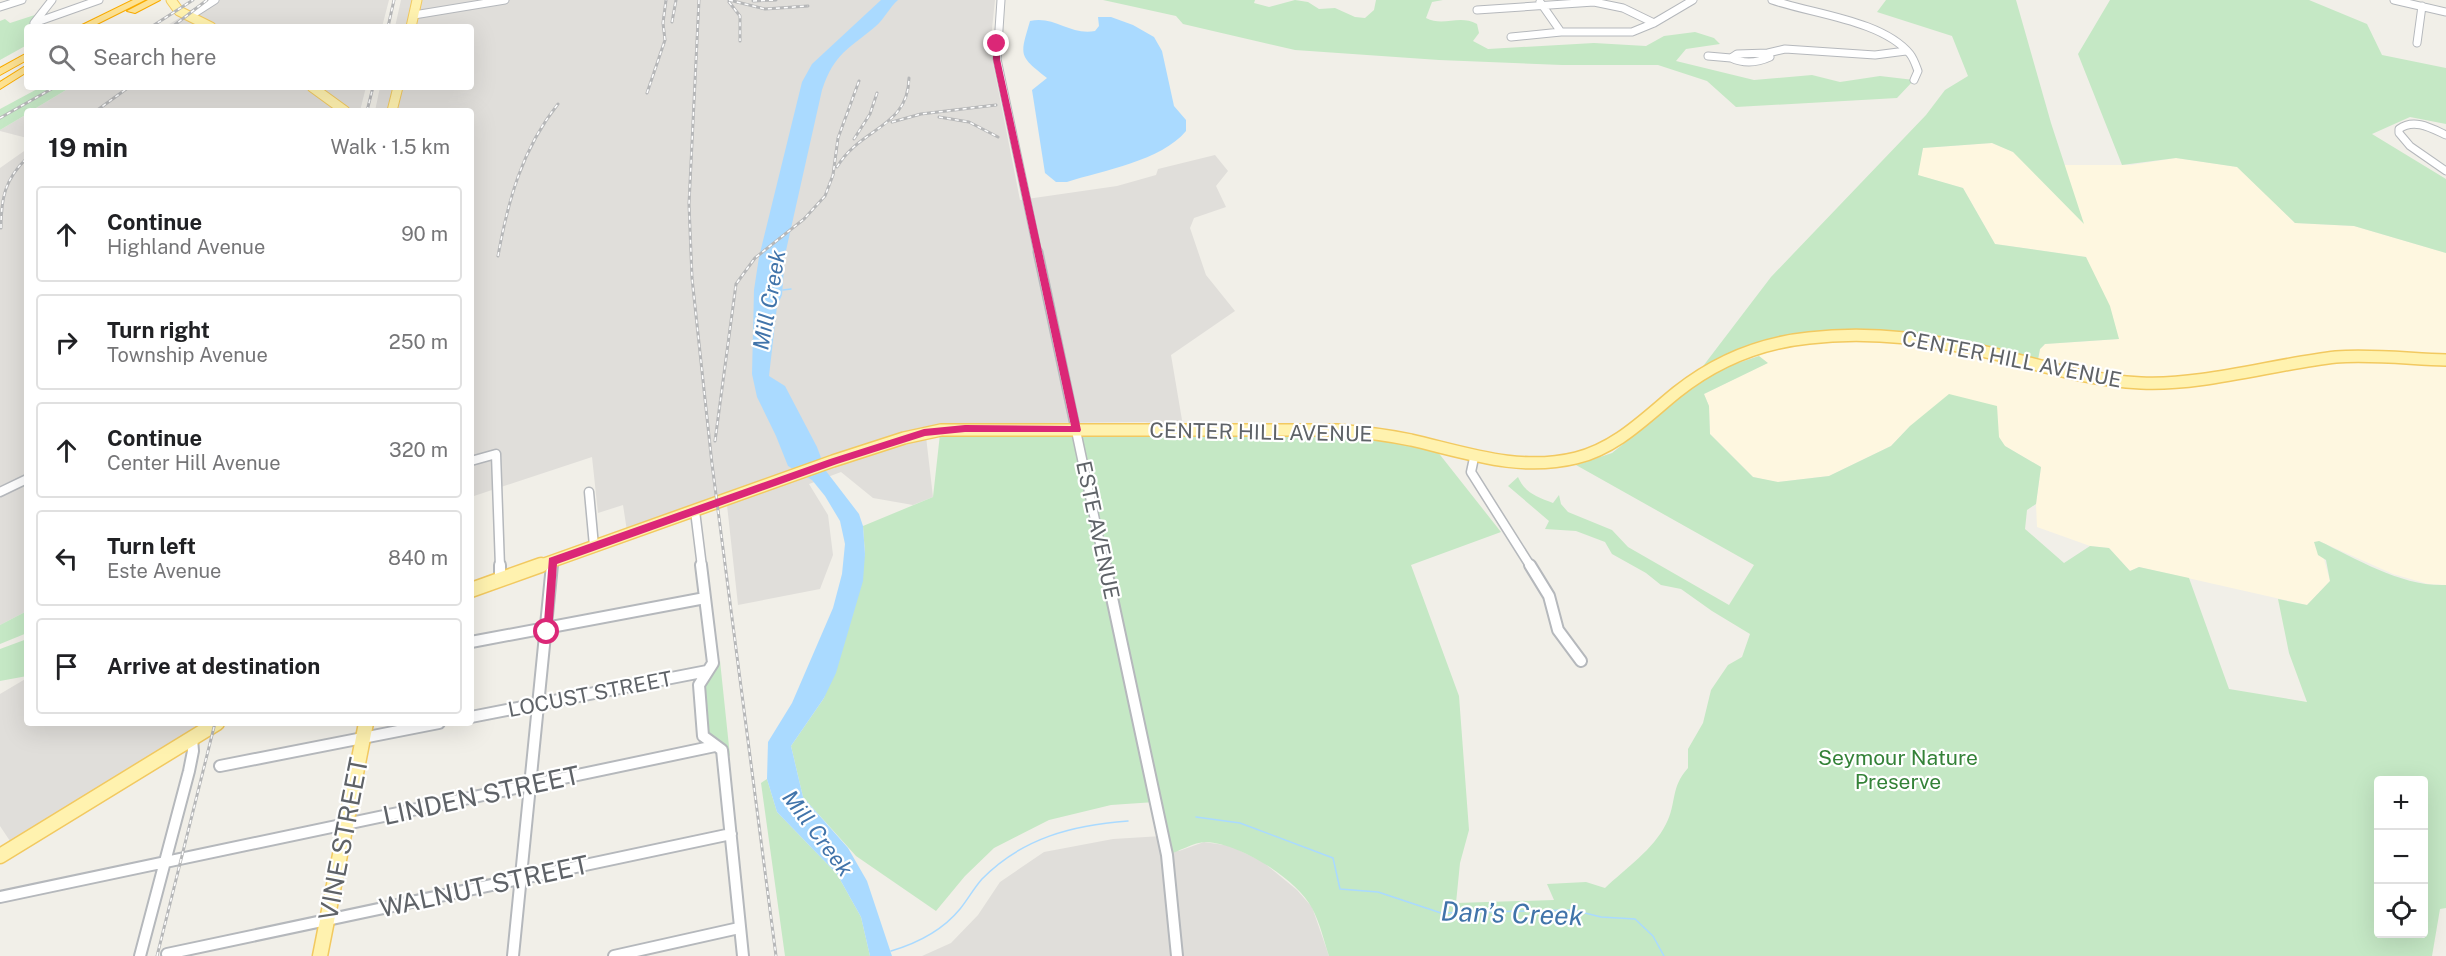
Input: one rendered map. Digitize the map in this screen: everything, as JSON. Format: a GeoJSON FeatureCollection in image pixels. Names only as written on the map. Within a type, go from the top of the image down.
{"type":"FeatureCollection","features":[{"type":"Feature","properties":{"kind":"highway"},"geometry":{"type":"LineString","coordinates":[[89,24],[140,0]]}},
{"type":"Feature","properties":{"kind":"highway"},"geometry":{"type":"LineString","coordinates":[[105,24],[154,0]]}},
{"type":"Feature","properties":{"kind":"highway"},"geometry":{"type":"LineString","coordinates":[[0,72],[24,58]]}},
{"type":"Feature","properties":{"kind":"highway"},"geometry":{"type":"LineString","coordinates":[[0,81],[24,68]]}},
{"type":"Feature","properties":{"kind":"highway"},"geometry":{"type":"LineString","coordinates":[[0,86],[24,68]]}},
{"type":"Feature","properties":{"kind":"main road"},"geometry":{"type":"LineString","coordinates":[[171,0],[178,11],[205,24]]}},
{"type":"Feature","properties":{"kind":"main road"},"geometry":{"type":"LineString","coordinates":[[412,24],[417,0]]}},
{"type":"Feature","properties":{"kind":"main road"},"geometry":{"type":"LineString","coordinates":[[316,90],[341,108]]}},
{"type":"Feature","properties":{"kind":"main road"},"geometry":{"type":"LineString","coordinates":[[393,108],[397,90]]}},
{"type":"Feature","properties":{"kind":"main road","name":"CENTER HILL AVENUE"},"geometry":{"type":"LineString","coordinates":[[474,589],[833,461],[904,438],[941,430],[1365,432],[1402,438],[1474,458],[1505,463],[1538,464],[1571,460],[1593,453],[1622,438],[1694,378],[1714,366],[1766,346],[1821,336],[1885,335],[1917,338],[2096,378],[2144,384],[2170,383],[2339,357],[2446,360]]}},
{"type":"Feature","properties":{"kind":"main road"},"geometry":{"type":"LineString","coordinates":[[1,853],[212,726]]}},
{"type":"Feature","properties":{"kind":"main road","name":"VINE STREET"},"geometry":{"type":"LineString","coordinates":[[320,956],[365,730]]}},
{"type":"Feature","properties":{"kind":"street"},"geometry":{"type":"LineString","coordinates":[[0,7],[22,0]]}},
{"type":"Feature","properties":{"kind":"street"},"geometry":{"type":"LineString","coordinates":[[52,0],[34,23],[99,0]]}},
{"type":"Feature","properties":{"kind":"street"},"geometry":{"type":"LineString","coordinates":[[190,16],[215,0]]}},
{"type":"Feature","properties":{"kind":"street"},"geometry":{"type":"LineString","coordinates":[[414,15],[505,0]]}},
{"type":"Feature","properties":{"kind":"street","name":"ESTE AVENUE"},"geometry":{"type":"LineString","coordinates":[[1001,0],[997,59],[1167,855],[1177,956]]}},
{"type":"Feature","properties":{"kind":"street"},"geometry":{"type":"LineString","coordinates":[[1511,37],[1561,32],[1626,33],[1654,23],[1693,0]]}},
{"type":"Feature","properties":{"kind":"street"},"geometry":{"type":"LineString","coordinates":[[1772,0],[1853,22],[1894,42],[1914,59],[1918,68],[1914,80]]}},
{"type":"Feature","properties":{"kind":"street"},"geometry":{"type":"LineString","coordinates":[[2394,0],[2446,12]]}},
{"type":"Feature","properties":{"kind":"street"},"geometry":{"type":"LineString","coordinates":[[1477,10],[1540,3],[1602,3],[1628,10],[1654,23]]}},
{"type":"Feature","properties":{"kind":"street"},"geometry":{"type":"LineString","coordinates":[[1540,3],[1561,32]]}},
{"type":"Feature","properties":{"kind":"street"},"geometry":{"type":"LineString","coordinates":[[2416,43],[2422,6]]}},
{"type":"Feature","properties":{"kind":"street"},"geometry":{"type":"LineString","coordinates":[[1708,56],[1731,58],[1737,54],[1796,49],[1875,55],[1906,51]]}},
{"type":"Feature","properties":{"kind":"street"},"geometry":{"type":"LineString","coordinates":[[2446,135],[2421,125],[2407,124],[2399,129],[2399,133],[2410,146],[2446,171]]}},
{"type":"Feature","properties":{"kind":"street"},"geometry":{"type":"LineString","coordinates":[[474,460],[496,454],[500,580]]}},
{"type":"Feature","properties":{"kind":"street"},"geometry":{"type":"LineString","coordinates":[[1474,458],[1471,472],[1547,592],[1552,601],[1557,625],[1564,642],[1581,661]]}},
{"type":"Feature","properties":{"kind":"street"},"geometry":{"type":"LineString","coordinates":[[0,492],[24,480]]}},
{"type":"Feature","properties":{"kind":"street"},"geometry":{"type":"LineString","coordinates":[[589,492],[594,546]]}},
{"type":"Feature","properties":{"kind":"street"},"geometry":{"type":"LineString","coordinates":[[695,511],[713,663],[699,682],[698,696],[703,736],[722,750],[742,956]]}},
{"type":"Feature","properties":{"kind":"street"},"geometry":{"type":"LineString","coordinates":[[513,956],[548,628],[552,561]]}},
{"type":"Feature","properties":{"kind":"street"},"geometry":{"type":"LineString","coordinates":[[474,641],[705,598]]}},
{"type":"Feature","properties":{"kind":"street","name":"LOCUST STREET"},"geometry":{"type":"LineString","coordinates":[[474,716],[708,670]]}},
{"type":"Feature","properties":{"kind":"street"},"geometry":{"type":"LineString","coordinates":[[220,766],[365,730],[407,726]]}},
{"type":"Feature","properties":{"kind":"street"},"geometry":{"type":"LineString","coordinates":[[140,956],[193,751],[192,739]]}},
{"type":"Feature","properties":{"kind":"street","name":"LINDEN STREET"},"geometry":{"type":"LineString","coordinates":[[0,897],[715,746]]}},
{"type":"Feature","properties":{"kind":"street","name":"WALNUT STREET"},"geometry":{"type":"LineString","coordinates":[[167,954],[731,834]]}},
{"type":"Feature","properties":{"kind":"street"},"geometry":{"type":"LineString","coordinates":[[614,956],[739,928]]}},
{"type":"Feature","properties":{"kind":"shaded area"},"geometry":{"type":"Polygon","coordinates":[[[211,0],[389,0],[383,24],[169,24],[211,0]]]}},
{"type":"Feature","properties":{"kind":"shaded area"},"geometry":{"type":"Polygon","coordinates":[[[401,0],[995,0],[990,48],[1020,200],[1117,186],[1156,175],[1158,169],[1215,155],[1228,171],[1216,186],[1226,207],[1194,218],[1190,228],[1206,275],[1235,311],[1171,355],[1183,426],[1145,422],[952,424],[925,428],[933,497],[913,505],[873,498],[841,472],[809,484],[828,515],[833,555],[820,589],[738,605],[726,496],[627,531],[623,505],[598,513],[592,457],[474,496],[474,108],[376,108],[379,90],[474,90],[474,24],[396,24],[401,0]]]}},
{"type":"Feature","properties":{"kind":"shaded area"},"geometry":{"type":"Polygon","coordinates":[[[66,90],[365,90],[361,108],[36,108],[66,90]]]}},
{"type":"Feature","properties":{"kind":"shaded area"},"geometry":{"type":"Polygon","coordinates":[[[24,116],[24,137],[0,130],[24,116]]]}},
{"type":"Feature","properties":{"kind":"shaded area"},"geometry":{"type":"Polygon","coordinates":[[[1992,143],[2044,165],[2131,165],[2176,158],[2238,167],[2295,223],[2354,226],[2446,253],[2446,585],[2428,584],[2393,574],[2319,541],[2330,581],[2307,605],[2139,567],[2130,571],[2109,548],[2090,546],[2037,527],[2036,504],[2041,467],[2005,446],[1998,437],[1997,406],[1910,426],[1891,446],[1829,476],[1777,482],[1753,477],[1710,434],[1709,406],[1704,394],[1767,363],[1759,356],[1757,349],[1861,334],[2037,364],[2040,349],[2045,344],[2119,339],[2086,257],[1995,244],[1963,188],[1917,175],[1923,148],[1992,143]]]}},
{"type":"Feature","properties":{"kind":"shaded area"},"geometry":{"type":"Polygon","coordinates":[[[24,151],[24,613],[0,625],[0,168],[24,151]]]}},
{"type":"Feature","properties":{"kind":"shaded area"},"geometry":{"type":"Polygon","coordinates":[[[24,680],[24,726],[202,726],[12,844],[0,826],[0,694],[24,680]]]}},
{"type":"Feature","properties":{"kind":"shaded area"},"geometry":{"type":"Polygon","coordinates":[[[1162,836],[1179,851],[1204,842],[1231,846],[1263,862],[1297,890],[1312,907],[1329,956],[922,956],[951,943],[978,915],[1000,882],[1044,852],[1113,839],[1162,836]]]}},
{"type":"Feature","properties":{"kind":"green space"},"geometry":{"type":"Polygon","coordinates":[[[1103,0],[1255,0],[1254,3],[1269,7],[1295,0],[1308,2],[1319,9],[1335,8],[1355,17],[1365,18],[1374,10],[1376,0],[1443,0],[1432,2],[1426,18],[1439,21],[1464,20],[1477,24],[1479,33],[1473,41],[1488,49],[1594,43],[1646,46],[1664,36],[1695,32],[1714,38],[1720,44],[1686,49],[1676,61],[1754,80],[1812,75],[1840,82],[1880,76],[1914,80],[1897,98],[1736,107],[1707,81],[1658,65],[1562,65],[1439,60],[1295,50],[1183,24],[1176,16],[1103,0]]]}},
{"type":"Feature","properties":{"kind":"green space"},"geometry":{"type":"Polygon","coordinates":[[[1886,0],[2016,0],[2051,123],[2084,224],[2013,152],[1992,143],[1923,148],[1918,175],[1963,188],[1995,244],[2086,257],[2110,306],[2119,339],[2045,344],[2040,349],[2037,365],[1917,338],[1784,341],[1694,378],[1771,277],[1926,115],[1945,90],[1968,76],[1952,36],[1877,12],[1886,0]]]}},
{"type":"Feature","properties":{"kind":"green space"},"geometry":{"type":"Polygon","coordinates":[[[2110,0],[2309,0],[2367,24],[2382,55],[2446,68],[2446,124],[2410,117],[2372,134],[2446,179],[2446,253],[2354,226],[2295,223],[2237,167],[2176,158],[2122,165],[2078,54],[2110,0]]]}},
{"type":"Feature","properties":{"kind":"green space"},"geometry":{"type":"Polygon","coordinates":[[[41,13],[33,24],[24,24],[24,47],[0,60],[0,21],[5,19],[10,23],[41,13]]]}},
{"type":"Feature","properties":{"kind":"green space"},"geometry":{"type":"Polygon","coordinates":[[[35,90],[66,90],[36,108],[24,108],[24,116],[0,130],[0,109],[35,90]]]}},
{"type":"Feature","properties":{"kind":"green space","name":"Seymour Nature Preserve"},"geometry":{"type":"Polygon","coordinates":[[[1759,356],[1768,363],[1704,394],[1709,406],[1710,434],[1753,477],[1778,482],[1829,476],[1891,446],[1910,426],[1949,394],[1997,406],[1999,437],[2005,446],[2041,467],[2036,504],[2027,510],[2025,529],[2064,563],[2090,546],[2109,548],[2130,571],[2139,567],[2189,578],[2229,689],[2307,702],[2289,653],[2278,599],[2307,605],[2330,581],[2326,560],[2318,555],[2314,542],[2319,541],[2396,577],[2413,582],[2446,585],[2446,908],[2440,909],[2432,956],[1329,956],[1312,908],[1294,886],[1266,864],[1234,849],[1206,842],[1167,855],[1155,802],[1111,805],[1049,820],[994,848],[965,876],[936,911],[856,856],[803,797],[791,746],[824,698],[865,554],[863,526],[933,497],[940,434],[1343,434],[1399,442],[1437,451],[1501,532],[1411,565],[1459,696],[1469,830],[1460,863],[1456,903],[1554,900],[1547,884],[1586,882],[1605,888],[1647,850],[1661,833],[1672,809],[1676,789],[1688,768],[1688,749],[1703,723],[1711,690],[1728,665],[1742,657],[1750,634],[1681,589],[1661,585],[1646,573],[1612,554],[1605,542],[1576,531],[1545,529],[1549,521],[1508,486],[1518,477],[1528,491],[1542,499],[1553,503],[1559,495],[1561,504],[1568,512],[1612,530],[1628,547],[1729,605],[1754,565],[1576,465],[1612,453],[1706,377],[1759,356]]]}},
{"type":"Feature","properties":{"kind":"green space"},"geometry":{"type":"Polygon","coordinates":[[[24,613],[24,634],[0,644],[0,625],[24,613]]]}},
{"type":"Feature","properties":{"kind":"green space"},"geometry":{"type":"Polygon","coordinates":[[[24,640],[24,677],[0,681],[0,649],[24,640]]]}},
{"type":"Feature","properties":{"kind":"green space"},"geometry":{"type":"Polygon","coordinates":[[[720,661],[730,756],[709,743],[701,709],[701,689],[704,680],[710,670],[720,661]]]}},
{"type":"Feature","properties":{"kind":"green space"},"geometry":{"type":"Polygon","coordinates":[[[767,779],[777,812],[837,874],[861,917],[870,956],[785,956],[761,783],[767,779]]]}},
{"type":"Feature","properties":{"kind":"water","name":"Mill Creek"},"geometry":{"type":"Polygon","coordinates":[[[881,0],[898,0],[879,23],[837,59],[822,90],[785,255],[782,295],[777,306],[769,376],[785,386],[817,447],[826,471],[859,514],[863,526],[865,554],[863,581],[836,673],[824,698],[791,746],[803,797],[848,848],[867,881],[892,956],[870,956],[861,917],[837,874],[777,812],[767,779],[768,742],[792,703],[833,608],[842,574],[845,544],[840,521],[825,496],[812,480],[788,466],[757,397],[752,374],[754,290],[759,257],[802,82],[812,64],[881,0]]]}},
{"type":"Feature","properties":{"kind":"water"},"geometry":{"type":"Polygon","coordinates":[[[1098,17],[1111,17],[1133,25],[1154,37],[1162,51],[1174,106],[1186,120],[1186,131],[1162,150],[1147,157],[1067,182],[1056,182],[1045,173],[1032,90],[1047,78],[1026,59],[1024,41],[1030,21],[1047,21],[1086,32],[1095,31],[1099,26],[1098,17]]]}},
{"type":"Feature","properties":{"kind":"waterway","name":"Mill Creek"},"geometry":{"type":"LineString","coordinates":[[783,290],[791,289]]}},
{"type":"Feature","properties":{"kind":"waterway","name":"Dan’s Creek"},"geometry":{"type":"LineString","coordinates":[[1196,817],[1240,823],[1333,858],[1340,889],[1378,892],[1441,913],[1573,910],[1601,917],[1635,919],[1653,936],[1664,956]]}},
{"type":"Feature","properties":{"kind":"waterway","name":"Dan’s Creek"},"geometry":{"type":"LineString","coordinates":[[891,951],[920,940],[945,924],[960,909],[982,879],[1014,853],[1049,836],[1068,830],[1128,821]]}},
{"type":"Feature","properties":{"kind":"railway"},"geometry":{"type":"LineString","coordinates":[[156,24],[193,0]]}},
{"type":"Feature","properties":{"kind":"railway"},"geometry":{"type":"LineString","coordinates":[[176,24],[207,0]]}},
{"type":"Feature","properties":{"kind":"railway"},"geometry":{"type":"LineString","coordinates":[[389,24],[394,0]]}},
{"type":"Feature","properties":{"kind":"railway"},"geometry":{"type":"LineString","coordinates":[[647,93],[665,40],[663,23],[666,0]]}},
{"type":"Feature","properties":{"kind":"railway"},"geometry":{"type":"LineString","coordinates":[[672,22],[676,0]]}},
{"type":"Feature","properties":{"kind":"railway"},"geometry":{"type":"LineString","coordinates":[[699,0],[689,204],[692,278],[712,464],[776,956]]}},
{"type":"Feature","properties":{"kind":"railway"},"geometry":{"type":"LineString","coordinates":[[729,0],[765,9],[808,6]]}},
{"type":"Feature","properties":{"kind":"railway"},"geometry":{"type":"LineString","coordinates":[[753,1],[776,0]]}},
{"type":"Feature","properties":{"kind":"railway"},"geometry":{"type":"LineString","coordinates":[[729,2],[740,16],[740,41]]}},
{"type":"Feature","properties":{"kind":"railway"},"geometry":{"type":"LineString","coordinates":[[837,167],[858,143],[892,118],[901,107],[907,95],[909,78]]}},
{"type":"Feature","properties":{"kind":"railway"},"geometry":{"type":"LineString","coordinates":[[715,441],[736,284],[755,258],[804,219],[825,196],[833,175],[838,138],[859,81]]}},
{"type":"Feature","properties":{"kind":"railway"},"geometry":{"type":"LineString","coordinates":[[0,118],[50,90]]}},
{"type":"Feature","properties":{"kind":"railway"},"geometry":{"type":"LineString","coordinates":[[100,108],[125,90]]}},
{"type":"Feature","properties":{"kind":"railway"},"geometry":{"type":"LineString","coordinates":[[368,108],[372,90]]}},
{"type":"Feature","properties":{"kind":"railway"},"geometry":{"type":"LineString","coordinates":[[854,139],[870,114],[877,93]]}},
{"type":"Feature","properties":{"kind":"railway"},"geometry":{"type":"LineString","coordinates":[[498,256],[518,176],[535,139],[558,104]]}},
{"type":"Feature","properties":{"kind":"railway"},"geometry":{"type":"LineString","coordinates":[[892,122],[921,114],[996,105]]}},
{"type":"Feature","properties":{"kind":"railway"},"geometry":{"type":"LineString","coordinates":[[939,117],[969,122],[998,137]]}},
{"type":"Feature","properties":{"kind":"railway"},"geometry":{"type":"LineString","coordinates":[[1,228],[3,198],[9,181],[24,161]]}},
{"type":"Feature","properties":{"kind":"railway"},"geometry":{"type":"LineString","coordinates":[[157,956],[214,726]]}},
{"type":"Feature","properties":{"kind":"route"},"geometry":{"type":"LineString","coordinates":[[547,632],[552,561],[833,461],[924,432],[965,428],[1077,430],[997,59],[997,44]]}}]}
